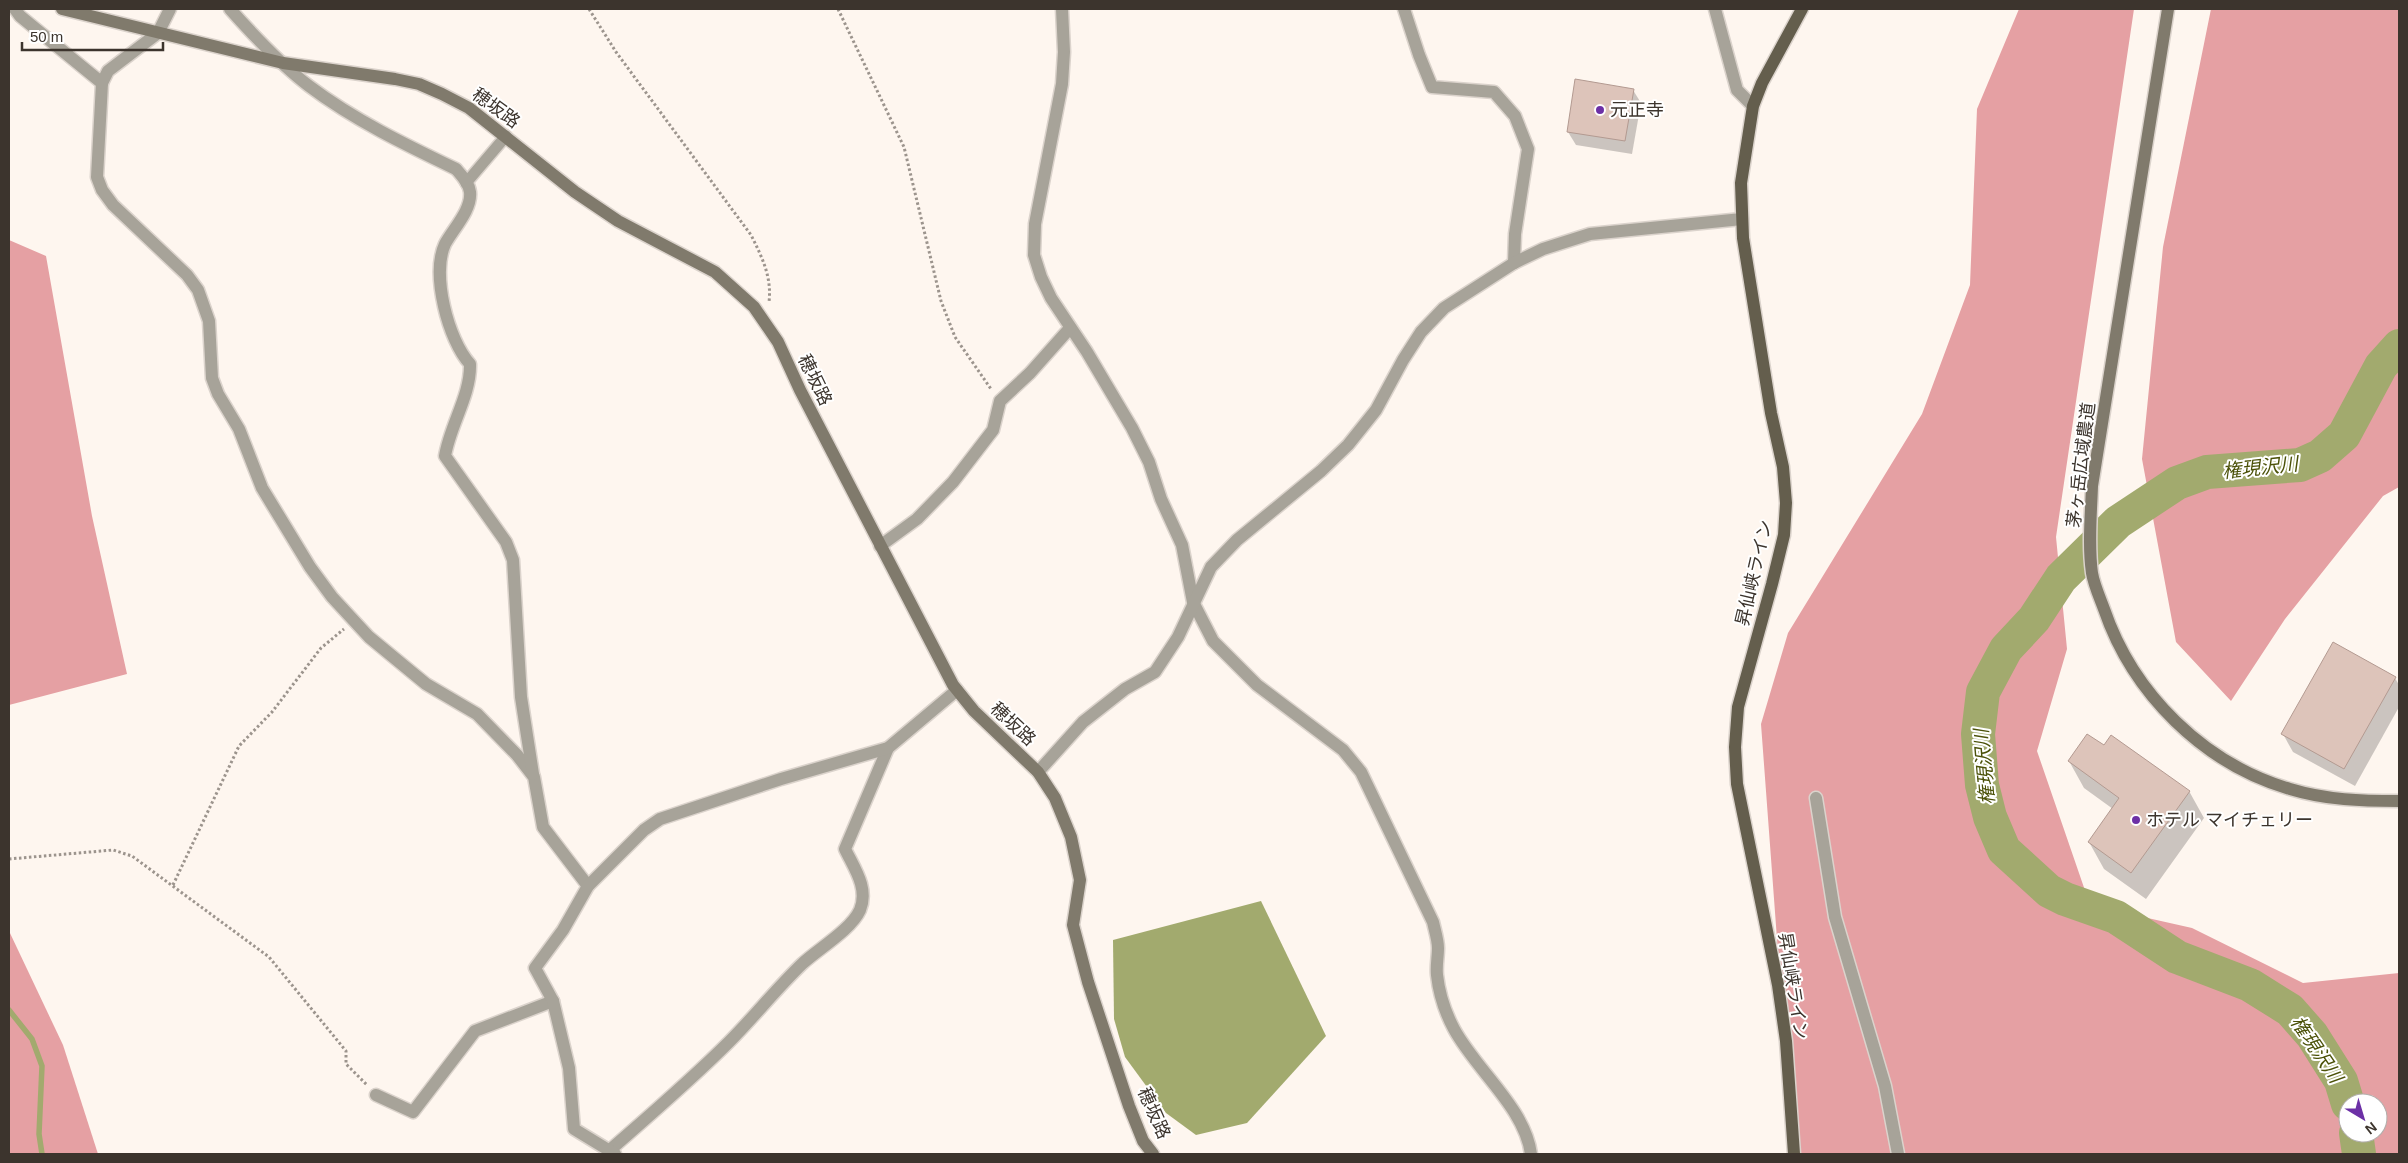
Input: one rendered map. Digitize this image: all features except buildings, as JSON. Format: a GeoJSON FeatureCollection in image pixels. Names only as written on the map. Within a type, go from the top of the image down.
{"type":"FeatureCollection","features":[{"type":"Feature","properties":{"kind":"main road","name":"穂坂路"},"geometry":{"type":"LineString","coordinates":[[62,9],[283,63],[419,84],[469,108],[575,192],[618,221],[715,272],[754,308],[778,342],[800,390],[939,662],[974,712],[1038,772],[1055,798],[1071,837],[1080,880],[1073,925],[1083,963],[1130,1106],[1143,1141],[1153,1154]]}},
{"type":"Feature","properties":{"kind":"main road","name":"昇仙峡ライン"},"geometry":{"type":"LineString","coordinates":[[1794,1154],[1786,1050],[1778,985],[1737,784],[1735,748],[1738,706],[1784,535],[1786,503],[1784,467],[1771,413],[1742,238],[1741,183],[1753,106],[1762,83],[1802,9]]}},
{"type":"Feature","properties":{"kind":"main road","name":"茅ヶ岳広域農道"},"geometry":{"type":"LineString","coordinates":[[2168,9],[2092,486],[2090,547],[2092,575],[2108,622],[2132,670],[2166,713],[2230,764],[2290,789],[2351,802],[2399,801]]}},
{"type":"Feature","properties":{"kind":"street"},"geometry":{"type":"LineString","coordinates":[[15,9],[20,16],[102,83]]}},
{"type":"Feature","properties":{"kind":"street"},"geometry":{"type":"LineString","coordinates":[[170,9],[158,32],[108,71],[102,83],[97,178],[102,190],[113,205],[187,275],[198,290],[209,321],[212,378],[218,394],[239,429],[262,488],[310,567],[332,597],[369,637],[426,684],[477,714],[517,755],[534,777]]}},
{"type":"Feature","properties":{"kind":"street"},"geometry":{"type":"LineString","coordinates":[[230,9],[283,63],[310,86],[341,107],[405,144],[456,169],[470,192],[468,204],[445,245],[440,260],[442,297],[460,353],[470,364],[470,376],[448,436],[445,456],[506,542],[513,560],[521,697],[543,827],[588,886]]}},
{"type":"Feature","properties":{"kind":"street"},"geometry":{"type":"LineString","coordinates":[[1062,9],[1064,52],[1062,84],[1035,224],[1034,255],[1048,291],[1132,428],[1149,462],[1162,499],[1182,545],[1193,602],[1213,641],[1257,685],[1343,750],[1362,772],[1433,922],[1438,946],[1437,975],[1453,1028],[1464,1047],[1517,1117],[1529,1138],[1531,1154]]}},
{"type":"Feature","properties":{"kind":"street"},"geometry":{"type":"LineString","coordinates":[[1404,9],[1432,87],[1494,92],[1515,116],[1528,149],[1515,234],[1514,263]]}},
{"type":"Feature","properties":{"kind":"street"},"geometry":{"type":"LineString","coordinates":[[1715,9],[1737,90],[1753,106]]}},
{"type":"Feature","properties":{"kind":"street"},"geometry":{"type":"LineString","coordinates":[[1038,772],[1083,722],[1125,689],[1155,672],[1178,637],[1211,567],[1237,540],[1321,471],[1348,445],[1376,410],[1403,360],[1421,332],[1444,308],[1514,263],[1543,249],[1590,234],[1742,219]]}},
{"type":"Feature","properties":{"kind":"street"},"geometry":{"type":"LineString","coordinates":[[880,546],[917,519],[953,482],[993,430],[1000,401],[1030,373],[1070,328]]}},
{"type":"Feature","properties":{"kind":"street"},"geometry":{"type":"LineString","coordinates":[[888,748],[845,849],[862,885],[864,897],[859,911],[850,924],[802,964],[730,1042],[613,1152],[574,1129],[569,1068],[553,1001],[535,968],[563,930],[588,886],[644,830],[660,818],[781,779],[888,748],[957,690]]}},
{"type":"Feature","properties":{"kind":"street"},"geometry":{"type":"LineString","coordinates":[[1816,798],[1835,917],[1885,1086],[1898,1154]]}},
{"type":"Feature","properties":{"kind":"street"},"geometry":{"type":"LineString","coordinates":[[376,1095],[413,1112],[475,1031],[553,1001]]}},
{"type":"Feature","properties":{"kind":"lane"},"geometry":{"type":"LineString","coordinates":[[466,183],[506,136]]}},
{"type":"Feature","properties":{"kind":"path"},"geometry":{"type":"LineString","coordinates":[[589,9],[616,52],[752,235],[766,265],[770,290],[767,326]]}},
{"type":"Feature","properties":{"kind":"path"},"geometry":{"type":"LineString","coordinates":[[838,9],[904,147],[941,301],[955,337],[1000,401]]}},
{"type":"Feature","properties":{"kind":"path"},"geometry":{"type":"LineString","coordinates":[[173,885],[239,746],[272,712],[322,648],[354,621]]}},
{"type":"Feature","properties":{"kind":"path"},"geometry":{"type":"LineString","coordinates":[[9,859],[13,861],[113,850],[132,856],[269,957],[346,1051],[346,1064],[376,1095]]}},
{"type":"Feature","properties":{"kind":"shaded area"},"geometry":{"type":"Polygon","coordinates":[[[2019,9],[2134,9],[2056,537],[2067,649],[2037,751],[2090,905],[2192,928],[2303,983],[2399,973],[2399,1154],[1793,1154],[1761,724],[1788,633],[1922,414],[1970,285],[1977,109],[2019,9]]]}},
{"type":"Feature","properties":{"kind":"shaded area"},"geometry":{"type":"Polygon","coordinates":[[[2211,9],[2399,9],[2399,487],[2383,496],[2285,619],[2231,701],[2176,642],[2142,459],[2163,247],[2211,9]]]}},
{"type":"Feature","properties":{"kind":"shaded area"},"geometry":{"type":"Polygon","coordinates":[[[9,240],[46,256],[92,516],[127,674],[9,705],[9,240]]]}},
{"type":"Feature","properties":{"kind":"shaded area"},"geometry":{"type":"Polygon","coordinates":[[[1261,901],[1326,1036],[1247,1123],[1196,1135],[1166,1113],[1125,1057],[1114,1019],[1113,940],[1261,901]]]}},
{"type":"Feature","properties":{"kind":"shaded area"},"geometry":{"type":"Polygon","coordinates":[[[9,931],[63,1045],[98,1154],[9,1154],[9,931]]]}},
{"type":"Feature","properties":{"kind":"waterway","name":"権現沢川"},"geometry":{"type":"LineString","coordinates":[[2345,1093],[2341,1081],[2312,1035],[2290,1010],[2250,985],[2177,957],[2116,917],[2065,899],[2049,891],[2004,850],[1990,817],[1982,785],[1978,734],[1983,692],[2006,649],[2034,619],[2061,578],[2118,522],[2177,483],[2207,472],[2300,465],[2320,456],[2344,435],[2381,366],[2399,346]]}},
{"type":"Feature","properties":{"kind":"waterway"},"geometry":{"type":"LineString","coordinates":[[9,1010],[32,1039],[42,1066],[39,1134],[42,1154]]}},
{"type":"Feature","properties":{"kind":"waterway","name":"権現沢川"},"geometry":{"type":"LineString","coordinates":[[2357,1143],[2359,1154]]}},
{"type":"Feature","properties":{"kind":"place","name":"元正寺"},"geometry":{"type":"Point","coordinates":[1600,110]}},
{"type":"Feature","properties":{"kind":"place","name":"ホテル マイチェリー"},"geometry":{"type":"Point","coordinates":[2136,820]}}]}
